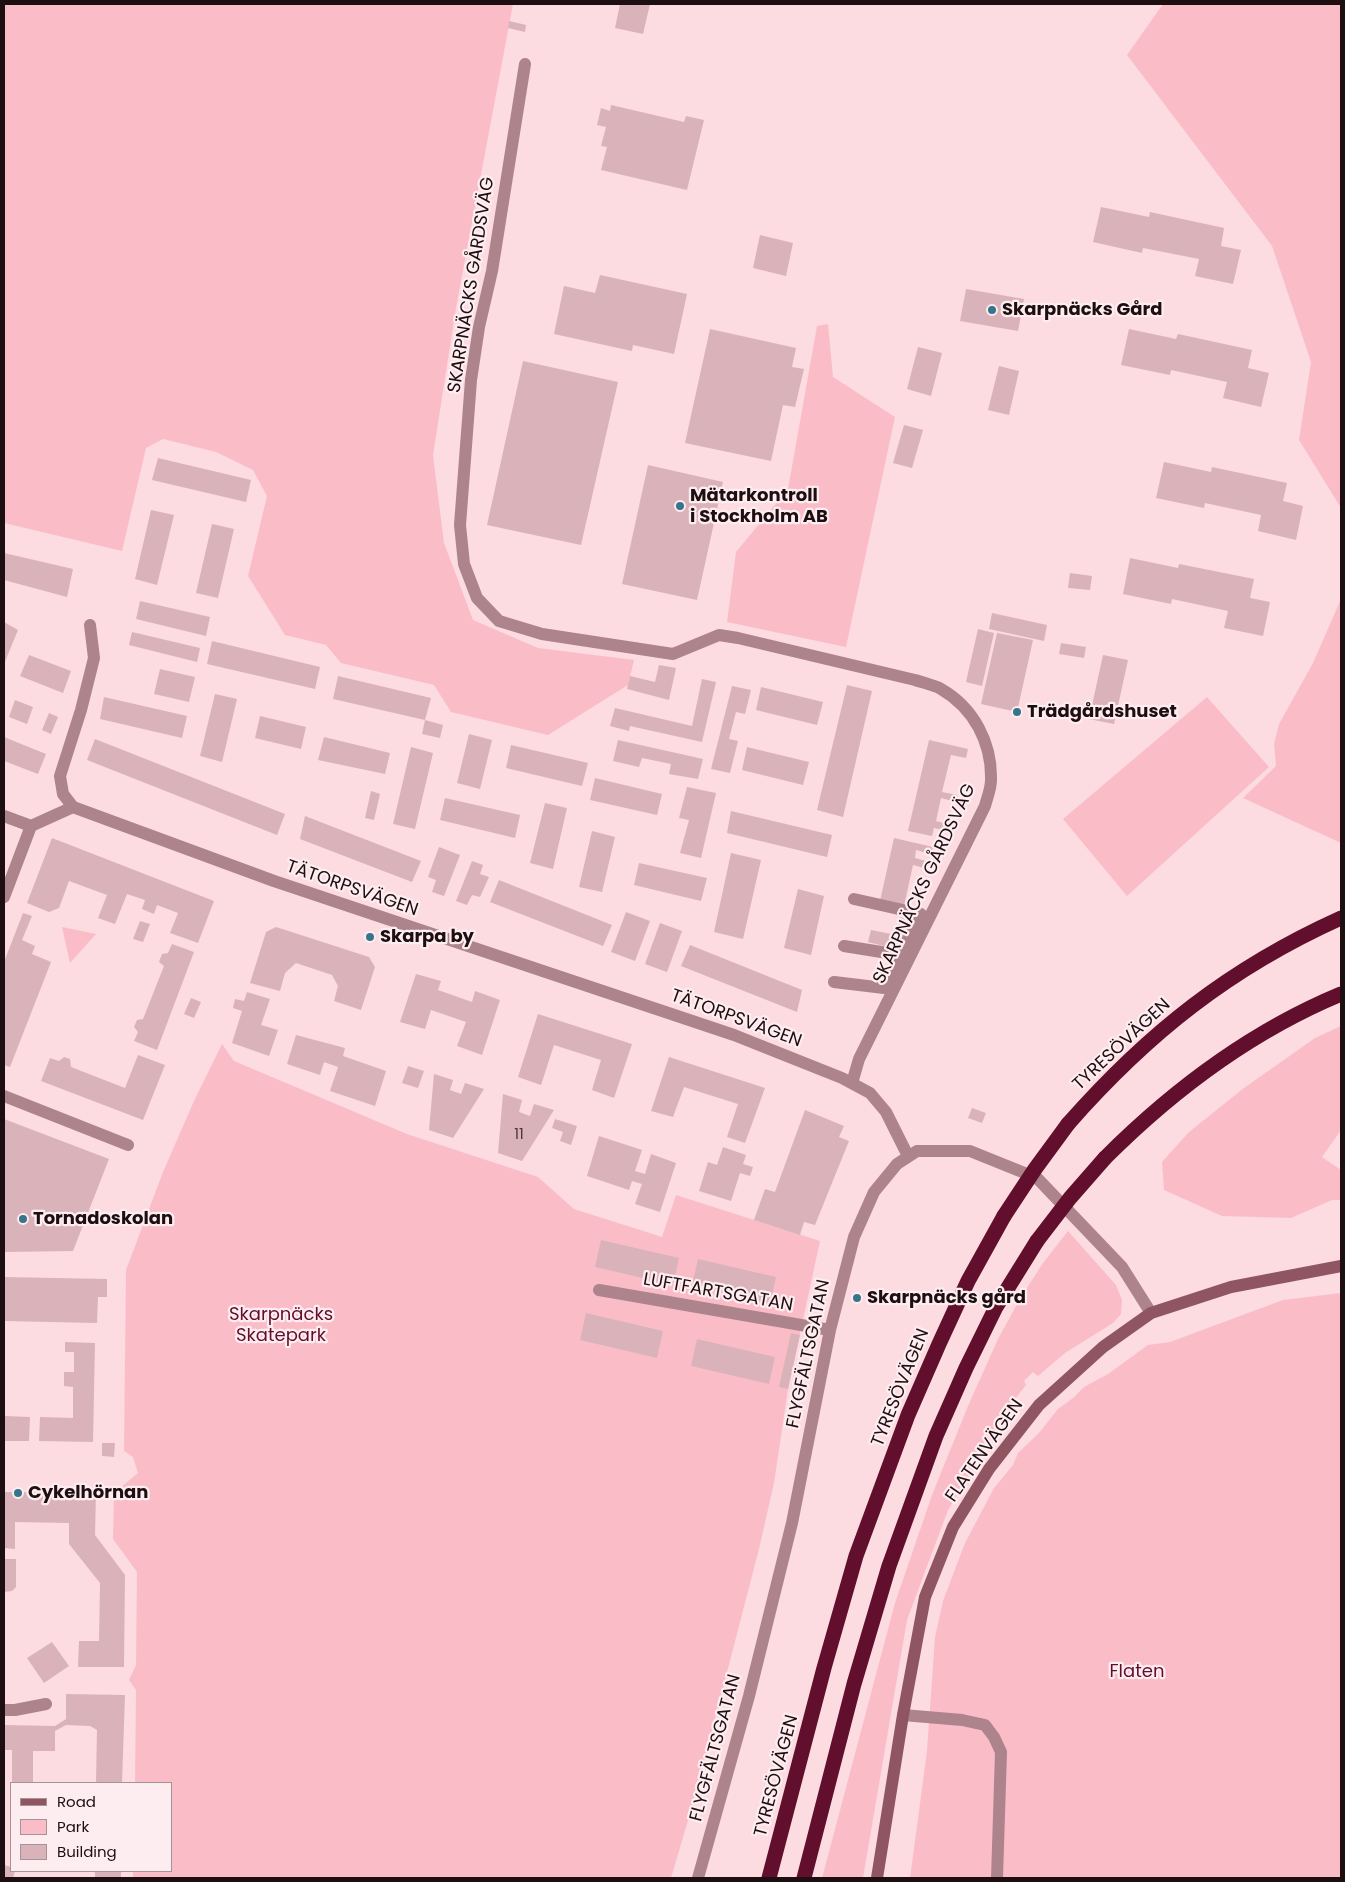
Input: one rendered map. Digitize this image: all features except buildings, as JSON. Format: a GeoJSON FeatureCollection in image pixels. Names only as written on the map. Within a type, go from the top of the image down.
{"type":"FeatureCollection","features":[{"type":"Feature","properties":{"kind":"highway","name":"TYRESÖVÄGEN"},"geometry":{"type":"LineString","coordinates":[[769,1878],[824,1668],[856,1556],[908,1415],[968,1281],[1004,1216],[1068,1124],[1097,1091],[1133,1055],[1178,1016],[1224,982],[1273,952],[1341,918]]}},
{"type":"Feature","properties":{"kind":"highway"},"geometry":{"type":"LineString","coordinates":[[804,1878],[854,1684],[889,1566],[936,1436],[996,1307],[1037,1241],[1070,1198],[1105,1158],[1157,1109],[1204,1072],[1255,1037],[1341,994]]}},
{"type":"Feature","properties":{"kind":"street","name":"SKARPNÄCKS GÅRDSVÄG"},"geometry":{"type":"LineString","coordinates":[[525,64],[492,271],[479,327],[471,380],[460,525],[464,564],[477,598],[499,621],[542,634],[673,654],[719,635],[916,680],[941,689],[963,706],[983,734],[990,753],[991,782],[985,806],[859,1059],[852,1083]]}},
{"type":"Feature","properties":{"kind":"street"},"geometry":{"type":"LineString","coordinates":[[4,816],[30,826],[73,807],[63,794],[60,776],[81,710],[94,658],[90,625]]}},
{"type":"Feature","properties":{"kind":"street","name":"TÄTORPSVÄGEN"},"geometry":{"type":"LineString","coordinates":[[73,807],[274,881],[734,1035],[852,1083],[870,1093],[886,1112],[908,1156]]}},
{"type":"Feature","properties":{"kind":"street"},"geometry":{"type":"LineString","coordinates":[[4,897],[30,826]]}},
{"type":"Feature","properties":{"kind":"street"},"geometry":{"type":"LineString","coordinates":[[834,982],[884,988],[920,914],[854,899]]}},
{"type":"Feature","properties":{"kind":"street"},"geometry":{"type":"LineString","coordinates":[[844,946],[900,955]]}},
{"type":"Feature","properties":{"kind":"street"},"geometry":{"type":"LineString","coordinates":[[4,1096],[128,1145]]}},
{"type":"Feature","properties":{"kind":"street"},"geometry":{"type":"LineString","coordinates":[[908,1156],[917,1151],[970,1151],[1037,1178],[1122,1267],[1151,1313]]}},
{"type":"Feature","properties":{"kind":"street","name":"FLYGFÄLTSGATAN"},"geometry":{"type":"LineString","coordinates":[[698,1878],[749,1696],[792,1524],[830,1330],[854,1237],[874,1192],[897,1164],[908,1156]]}},
{"type":"Feature","properties":{"kind":"street","name":"FLATENVÄGEN"},"geometry":{"type":"LineString","coordinates":[[877,1878],[903,1715],[925,1597],[953,1527],[989,1468],[1039,1405],[1103,1347],[1151,1313],[1230,1287],[1341,1266]]}},
{"type":"Feature","properties":{"kind":"street","name":"LUFTFARTSGATAN"},"geometry":{"type":"LineString","coordinates":[[599,1290],[830,1330]]}},
{"type":"Feature","properties":{"kind":"street"},"geometry":{"type":"LineString","coordinates":[[4,1710],[15,1710],[46,1704]]}},
{"type":"Feature","properties":{"kind":"street"},"geometry":{"type":"LineString","coordinates":[[903,1715],[962,1720],[985,1725],[994,1737],[1001,1752],[997,1878]]}},
{"type":"Feature","properties":{"kind":"green space"},"geometry":{"type":"Polygon","coordinates":[[[4,4],[513,4],[456,308],[433,455],[444,543],[473,620],[538,648],[634,660],[628,685],[548,735],[451,712],[434,685],[341,663],[326,645],[285,635],[248,576],[267,496],[253,470],[216,452],[163,439],[146,448],[122,551],[4,523],[4,4]]]}},
{"type":"Feature","properties":{"kind":"green space"},"geometry":{"type":"Polygon","coordinates":[[[1163,4],[1341,4],[1341,508],[1299,440],[1311,362],[1272,246],[1127,55],[1163,4]]]}},
{"type":"Feature","properties":{"kind":"green space"},"geometry":{"type":"Polygon","coordinates":[[[828,324],[833,377],[895,417],[846,647],[727,622],[736,552],[788,489],[817,326],[828,324]]]}},
{"type":"Feature","properties":{"kind":"green space"},"geometry":{"type":"Polygon","coordinates":[[[1341,599],[1341,843],[1243,798],[1276,766],[1274,744],[1279,724],[1313,663],[1341,599]]]}},
{"type":"Feature","properties":{"kind":"green space"},"geometry":{"type":"Polygon","coordinates":[[[1207,697],[1269,767],[1127,896],[1063,819],[1207,697]]]}},
{"type":"Feature","properties":{"kind":"green space"},"geometry":{"type":"Polygon","coordinates":[[[62,927],[96,934],[70,963],[62,927]]]}},
{"type":"Feature","properties":{"kind":"green space"},"geometry":{"type":"Polygon","coordinates":[[[1341,1026],[1341,1130],[1322,1157],[1341,1170],[1341,1200],[1332,1200],[1291,1218],[1222,1216],[1164,1190],[1162,1162],[1189,1132],[1244,1088],[1315,1038],[1341,1026]]]}},
{"type":"Feature","properties":{"kind":"green space","name":"Skarpnäcks Skatepark"},"geometry":{"type":"Polygon","coordinates":[[[222,1044],[234,1061],[407,1134],[538,1177],[574,1209],[662,1237],[676,1195],[820,1241],[788,1389],[774,1483],[759,1549],[692,1807],[671,1878],[133,1878],[133,1872],[172,1872],[172,1782],[135,1782],[136,1690],[129,1680],[136,1665],[137,1572],[113,1539],[114,1493],[138,1473],[133,1457],[124,1451],[126,1270],[163,1172],[194,1101],[222,1044]]]}},
{"type":"Feature","properties":{"kind":"green space"},"geometry":{"type":"Polygon","coordinates":[[[1068,1231],[1116,1285],[1122,1300],[1121,1314],[1113,1323],[1065,1353],[1038,1376],[1033,1372],[1024,1381],[1026,1385],[1000,1418],[1000,1425],[948,1510],[907,1620],[863,1878],[822,1878],[895,1603],[932,1495],[968,1406],[998,1339],[1021,1297],[1043,1263],[1068,1231]]]}},
{"type":"Feature","properties":{"kind":"green space","name":"Flaten"},"geometry":{"type":"Polygon","coordinates":[[[1341,1293],[1341,1878],[910,1878],[927,1751],[935,1637],[943,1601],[965,1543],[994,1488],[1013,1465],[1018,1453],[1039,1433],[1058,1409],[1084,1387],[1108,1374],[1148,1345],[1170,1342],[1283,1300],[1341,1293]]]}},
{"type":"Feature","properties":{"kind":"place","name":"Skarpnäcks Gård"},"geometry":{"type":"Point","coordinates":[992,310]}},
{"type":"Feature","properties":{"kind":"place","name":"Mätarkontroll i Stockholm AB"},"geometry":{"type":"Point","coordinates":[680,506]}},
{"type":"Feature","properties":{"kind":"place","name":"Trädgårdshuset"},"geometry":{"type":"Point","coordinates":[1017,712]}},
{"type":"Feature","properties":{"kind":"place","name":"Skarpa by"},"geometry":{"type":"Point","coordinates":[370,937]}},
{"type":"Feature","properties":{"kind":"place","name":"Tornadoskolan"},"geometry":{"type":"Point","coordinates":[23,1219]}},
{"type":"Feature","properties":{"kind":"place","name":"Skarpnäcks gård"},"geometry":{"type":"Point","coordinates":[857,1298]}},
{"type":"Feature","properties":{"kind":"place","name":"Cykelhörnan"},"geometry":{"type":"Point","coordinates":[18,1493]}}]}
